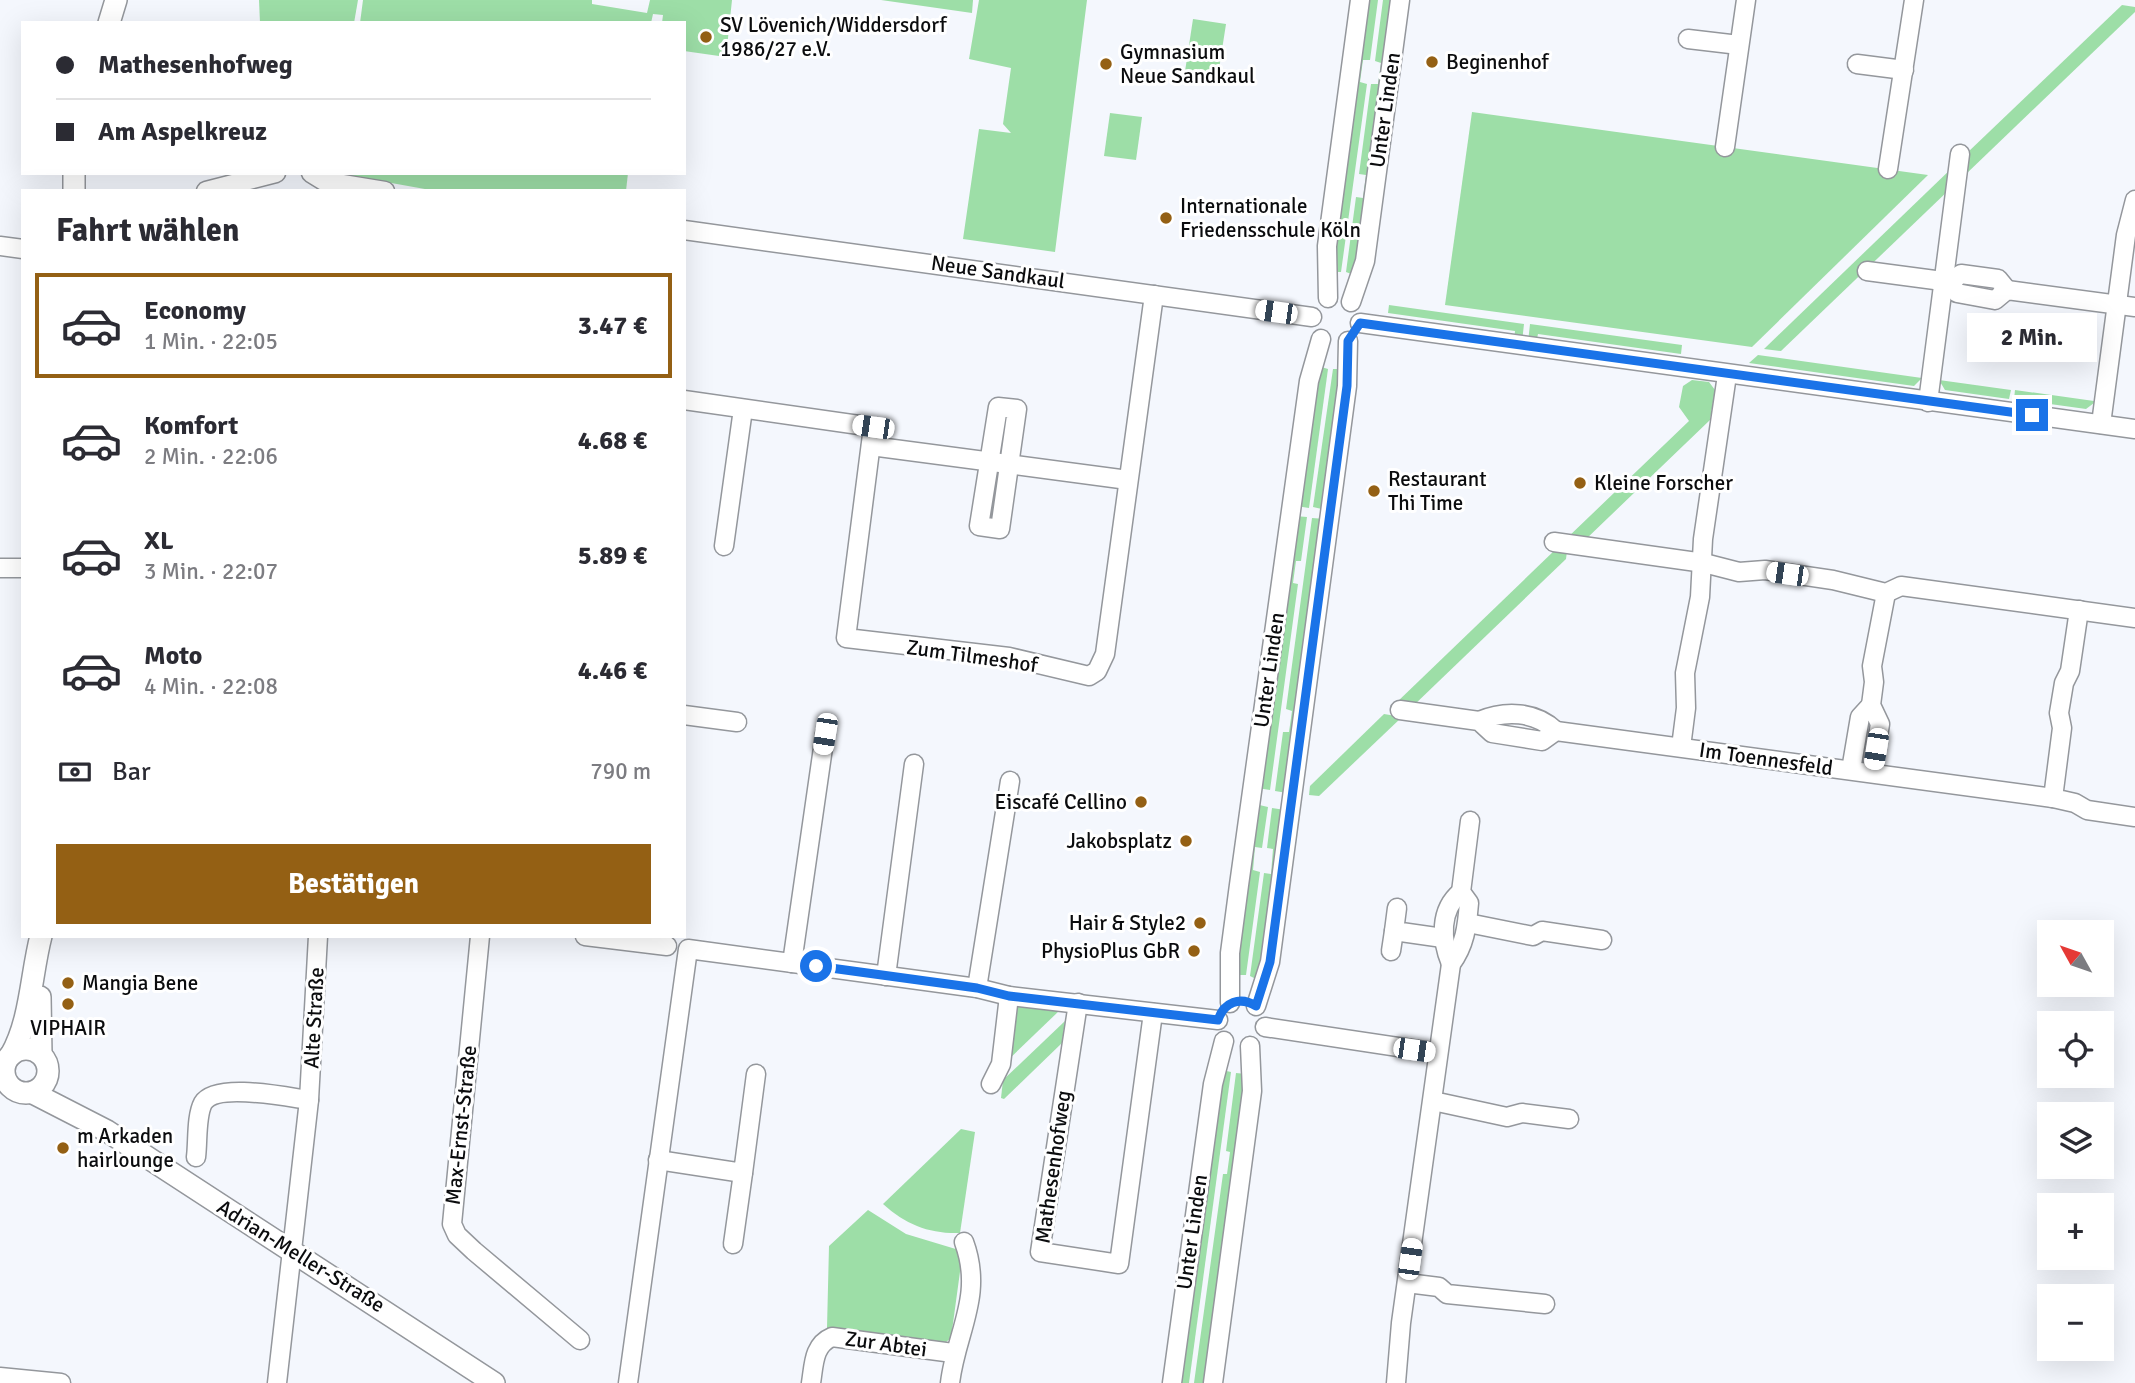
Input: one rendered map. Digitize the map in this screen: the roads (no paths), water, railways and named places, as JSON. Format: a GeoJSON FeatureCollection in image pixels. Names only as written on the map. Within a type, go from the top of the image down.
{"type":"FeatureCollection","features":[{"type":"Feature","properties":{"kind":"street"},"geometry":{"type":"LineString","coordinates":[[110,21],[116,0]]}},
{"type":"Feature","properties":{"kind":"street","name":"Unter Linden"},"geometry":{"type":"LineString","coordinates":[[1328,298],[1327,246],[1360,0]]}},
{"type":"Feature","properties":{"kind":"street","name":"Unter Linden"},"geometry":{"type":"LineString","coordinates":[[1351,302],[1365,261],[1400,0]]}},
{"type":"Feature","properties":{"kind":"street"},"geometry":{"type":"LineString","coordinates":[[1725,147],[1746,0]]}},
{"type":"Feature","properties":{"kind":"street"},"geometry":{"type":"LineString","coordinates":[[1888,169],[1914,0]]}},
{"type":"Feature","properties":{"kind":"street"},"geometry":{"type":"LineString","coordinates":[[1688,39],[1739,46]]}},
{"type":"Feature","properties":{"kind":"street"},"geometry":{"type":"LineString","coordinates":[[1857,64],[1904,70]]}},
{"type":"Feature","properties":{"kind":"street"},"geometry":{"type":"LineString","coordinates":[[1928,401],[1947,282],[1960,154]]}},
{"type":"Feature","properties":{"kind":"street"},"geometry":{"type":"LineString","coordinates":[[214,189],[268,175]]}},
{"type":"Feature","properties":{"kind":"street"},"geometry":{"type":"LineString","coordinates":[[320,182],[371,189]]}},
{"type":"Feature","properties":{"kind":"street"},"geometry":{"type":"LineString","coordinates":[[2101,424],[2126,306],[2126,235],[2135,200]]}},
{"type":"Feature","properties":{"kind":"street","name":"Neue Sandkaul"},"geometry":{"type":"LineString","coordinates":[[686,230],[1312,317]]}},
{"type":"Feature","properties":{"kind":"street"},"geometry":{"type":"LineString","coordinates":[[0,246],[21,249]]}},
{"type":"Feature","properties":{"kind":"street"},"geometry":{"type":"LineString","coordinates":[[1867,271],[1947,282],[1957,293],[1995,300],[2007,290],[2126,306]]}},
{"type":"Feature","properties":{"kind":"street","name":"Zum Tilmeshof"},"geometry":{"type":"LineString","coordinates":[[871,446],[846,638],[1009,657],[1088,676],[1097,671],[1105,654],[1154,295]]}},
{"type":"Feature","properties":{"kind":"street"},"geometry":{"type":"LineString","coordinates":[[1340,297],[1351,302],[1358,311],[1360,323],[1348,341],[1334,344],[1321,339],[1314,329],[1312,317],[1318,305],[1328,298],[1340,297]]}},
{"type":"Feature","properties":{"kind":"street"},"geometry":{"type":"LineString","coordinates":[[1360,323],[2135,429]]}},
{"type":"Feature","properties":{"kind":"street","name":"Unter Linden"},"geometry":{"type":"LineString","coordinates":[[1230,1003],[1230,953],[1239,885],[1309,381],[1321,339]]}},
{"type":"Feature","properties":{"kind":"street","name":"Unter Linden"},"geometry":{"type":"LineString","coordinates":[[1256,1006],[1270,962],[1293,797],[1347,386],[1348,341]]}},
{"type":"Feature","properties":{"kind":"street","name":"Im Toennesfeld"},"geometry":{"type":"LineString","coordinates":[[1681,747],[1686,708],[1685,673],[1704,563],[1703,539],[1727,375]]}},
{"type":"Feature","properties":{"kind":"street"},"geometry":{"type":"LineString","coordinates":[[686,400],[873,427],[871,446],[1128,480]]}},
{"type":"Feature","properties":{"kind":"street"},"geometry":{"type":"LineString","coordinates":[[998,407],[1017,409],[1009,464],[1000,529],[979,526],[998,407]]}},
{"type":"Feature","properties":{"kind":"street"},"geometry":{"type":"LineString","coordinates":[[724,546],[743,409]]}},
{"type":"Feature","properties":{"kind":"street"},"geometry":{"type":"LineString","coordinates":[[1554,541],[1704,563],[1729,570],[1778,572],[1886,593],[1901,586],[2135,618]]}},
{"type":"Feature","properties":{"kind":"street"},"geometry":{"type":"LineString","coordinates":[[0,568],[21,568]]}},
{"type":"Feature","properties":{"kind":"street","name":"Im Toennesfeld"},"geometry":{"type":"LineString","coordinates":[[1872,773],[1880,724],[1871,705],[1874,682],[1871,666],[1886,593]]}},
{"type":"Feature","properties":{"kind":"street"},"geometry":{"type":"LineString","coordinates":[[2053,798],[2062,728],[2059,712],[2064,683],[2070,671],[2079,610]]}},
{"type":"Feature","properties":{"kind":"street","name":"Im Toennesfeld"},"geometry":{"type":"LineString","coordinates":[[1851,770],[1860,717],[1871,705]]}},
{"type":"Feature","properties":{"kind":"street","name":"Im Toennesfeld"},"geometry":{"type":"LineString","coordinates":[[1400,710],[1479,721],[1492,733],[1542,741],[1556,731],[1681,747],[1957,787],[2053,798],[2075,803],[2087,810],[2135,817]]}},
{"type":"Feature","properties":{"kind":"street"},"geometry":{"type":"LineString","coordinates":[[686,715],[737,722]]}},
{"type":"Feature","properties":{"kind":"street"},"geometry":{"type":"LineString","coordinates":[[792,963],[825,734]]}},
{"type":"Feature","properties":{"kind":"street"},"geometry":{"type":"LineString","coordinates":[[886,976],[914,764]]}},
{"type":"Feature","properties":{"kind":"street"},"geometry":{"type":"LineString","coordinates":[[977,988],[1010,781]]}},
{"type":"Feature","properties":{"kind":"street"},"geometry":{"type":"LineString","coordinates":[[1451,964],[1462,948],[1468,923],[1469,904],[1461,892],[1471,821]]}},
{"type":"Feature","properties":{"kind":"street"},"geometry":{"type":"LineString","coordinates":[[1396,1383],[1406,1283],[1451,964],[1443,938],[1449,901],[1461,892]]}},
{"type":"Feature","properties":{"kind":"street"},"geometry":{"type":"LineString","coordinates":[[1391,951],[1398,908]]}},
{"type":"Feature","properties":{"kind":"street"},"geometry":{"type":"LineString","coordinates":[[1468,923],[1533,936],[1542,931],[1602,940]]}},
{"type":"Feature","properties":{"kind":"street"},"geometry":{"type":"LineString","coordinates":[[1394,931],[1443,938]]}},
{"type":"Feature","properties":{"kind":"street"},"geometry":{"type":"LineString","coordinates":[[41,938],[34,960],[24,1022],[5,1064],[7,1082],[17,1094],[44,1084],[45,1063],[38,1041],[41,938]]}},
{"type":"Feature","properties":{"kind":"street","name":"Alte Straße"},"geometry":{"type":"LineString","coordinates":[[277,1383],[290,1248],[309,1100],[317,938]]}},
{"type":"Feature","properties":{"kind":"street","name":"Max-Ernst-Straße"},"geometry":{"type":"LineString","coordinates":[[480,938],[452,1224],[457,1235],[474,1251],[580,1340]]}},
{"type":"Feature","properties":{"kind":"street"},"geometry":{"type":"LineString","coordinates":[[601,938],[667,946]]}},
{"type":"Feature","properties":{"kind":"street"},"geometry":{"type":"LineString","coordinates":[[628,1383],[688,949],[977,988],[1009,996],[1218,1020]]}},
{"type":"Feature","properties":{"kind":"street"},"geometry":{"type":"LineString","coordinates":[[991,1084],[1001,1064],[1009,996]]}},
{"type":"Feature","properties":{"kind":"street"},"geometry":{"type":"LineString","coordinates":[[1240,1000],[1256,1006],[1263,1015],[1265,1027],[1260,1039],[1250,1046],[1236,1048],[1224,1041],[1217,1028],[1218,1020],[1230,1003],[1240,1000]]}},
{"type":"Feature","properties":{"kind":"street","name":"Mathesenhofweg"},"geometry":{"type":"LineString","coordinates":[[1078,1003],[1040,1252],[1119,1264],[1153,1013]]}},
{"type":"Feature","properties":{"kind":"street"},"geometry":{"type":"LineString","coordinates":[[1265,1027],[1438,1054]]}},
{"type":"Feature","properties":{"kind":"street","name":"Unter Linden"},"geometry":{"type":"LineString","coordinates":[[1171,1383],[1213,1083],[1224,1041]]}},
{"type":"Feature","properties":{"kind":"street","name":"Unter Linden"},"geometry":{"type":"LineString","coordinates":[[1213,1383],[1252,1091],[1250,1046]]}},
{"type":"Feature","properties":{"kind":"street"},"geometry":{"type":"LineString","coordinates":[[5,1064],[30,1049],[45,1063]]}},
{"type":"Feature","properties":{"kind":"street","name":"Adrian-Meller-Straße"},"geometry":{"type":"LineString","coordinates":[[45,1063],[67,1097],[107,1131],[495,1383]]}},
{"type":"Feature","properties":{"kind":"street"},"geometry":{"type":"LineString","coordinates":[[733,1244],[756,1074]]}},
{"type":"Feature","properties":{"kind":"street","name":"Alte Straße"},"geometry":{"type":"LineString","coordinates":[[196,1157],[201,1108],[214,1095],[230,1091],[309,1100]]}},
{"type":"Feature","properties":{"kind":"street","name":"Adrian-Meller-Straße"},"geometry":{"type":"LineString","coordinates":[[17,1094],[107,1131]]}},
{"type":"Feature","properties":{"kind":"street"},"geometry":{"type":"LineString","coordinates":[[1433,1101],[1507,1117],[1522,1113],[1569,1119]]}},
{"type":"Feature","properties":{"kind":"street"},"geometry":{"type":"LineString","coordinates":[[658,1160],[743,1173]]}},
{"type":"Feature","properties":{"kind":"street","name":"Zur Abtei"},"geometry":{"type":"LineString","coordinates":[[950,1383],[953,1353],[964,1333],[972,1281],[973,1265],[964,1242]]}},
{"type":"Feature","properties":{"kind":"street"},"geometry":{"type":"LineString","coordinates":[[1406,1283],[1439,1287],[1447,1294],[1545,1304]]}},
{"type":"Feature","properties":{"kind":"street","name":"Zur Abtei"},"geometry":{"type":"LineString","coordinates":[[811,1383],[815,1353],[822,1340],[832,1337],[953,1353]]}},
{"type":"Feature","properties":{"kind":"street"},"geometry":{"type":"LineString","coordinates":[[0,1377],[61,1383]]}},
{"type":"Feature","properties":{"kind":"place","name":"SV Lövenich/Widdersdorf 1986/27 e.V."},"geometry":{"type":"Point","coordinates":[706,37]}},
{"type":"Feature","properties":{"kind":"place","name":"Beginenhof"},"geometry":{"type":"Point","coordinates":[1432,62]}},
{"type":"Feature","properties":{"kind":"place","name":"Gymnasium Neue Sandkaul"},"geometry":{"type":"Point","coordinates":[1106,64]}},
{"type":"Feature","properties":{"kind":"place","name":"Internationale Friedensschule Köln"},"geometry":{"type":"Point","coordinates":[1166,218]}},
{"type":"Feature","properties":{"kind":"place","name":"Kleine Forscher"},"geometry":{"type":"Point","coordinates":[1580,483]}},
{"type":"Feature","properties":{"kind":"place","name":"Restaurant Thi Time"},"geometry":{"type":"Point","coordinates":[1374,491]}},
{"type":"Feature","properties":{"kind":"place","name":"Eiscafé Cellino"},"geometry":{"type":"Point","coordinates":[1141,802]}},
{"type":"Feature","properties":{"kind":"place","name":"Jakobsplatz"},"geometry":{"type":"Point","coordinates":[1186,841]}},
{"type":"Feature","properties":{"kind":"place","name":"Hair & Style2"},"geometry":{"type":"Point","coordinates":[1200,923]}},
{"type":"Feature","properties":{"kind":"place","name":"PhysioPlus GbR"},"geometry":{"type":"Point","coordinates":[1194,951]}},
{"type":"Feature","properties":{"kind":"place","name":"Mangia Bene"},"geometry":{"type":"Point","coordinates":[68,983]}},
{"type":"Feature","properties":{"kind":"place","name":"VIPHAIR"},"geometry":{"type":"Point","coordinates":[68,1004]}},
{"type":"Feature","properties":{"kind":"place","name":"m Arkaden hairlounge"},"geometry":{"type":"Point","coordinates":[63,1148]}}]}
